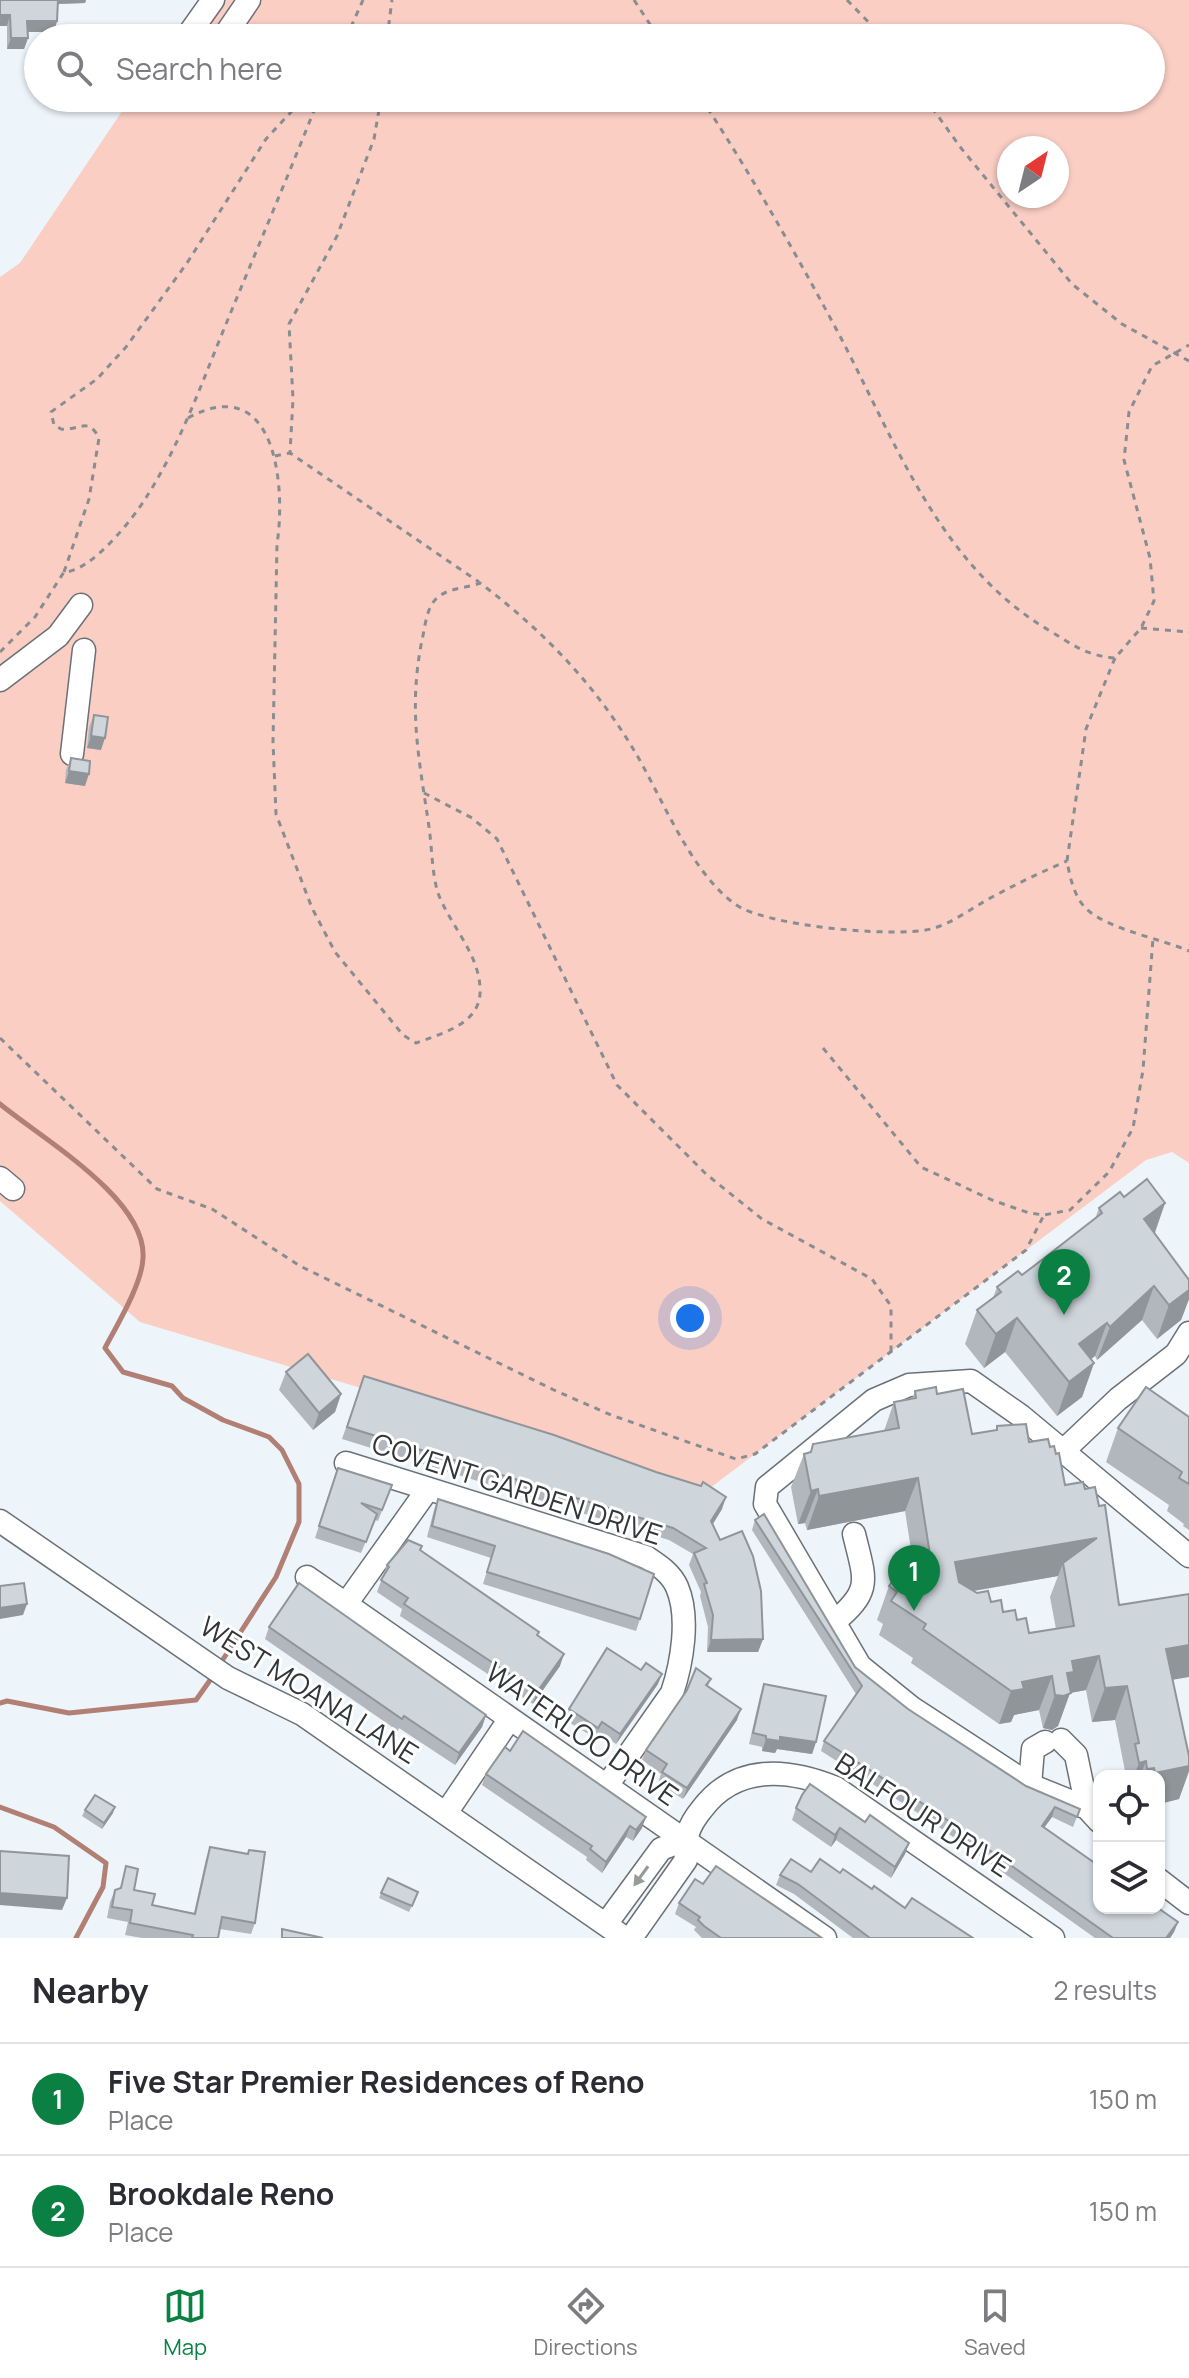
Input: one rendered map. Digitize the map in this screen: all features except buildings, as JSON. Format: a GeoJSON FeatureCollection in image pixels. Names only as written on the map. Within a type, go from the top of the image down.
{"type":"FeatureCollection","features":[{"type":"Feature","properties":{"kind":"street"},"geometry":{"type":"LineString","coordinates":[[196,24],[213,0]]}},
{"type":"Feature","properties":{"kind":"street"},"geometry":{"type":"LineString","coordinates":[[233,24],[249,0]]}},
{"type":"Feature","properties":{"kind":"street"},"geometry":{"type":"LineString","coordinates":[[0,680],[58,636],[81,605]]}},
{"type":"Feature","properties":{"kind":"street"},"geometry":{"type":"LineString","coordinates":[[72,754],[84,650]]}},
{"type":"Feature","properties":{"kind":"street"},"geometry":{"type":"LineString","coordinates":[[1062,1452],[1118,1399],[1176,1354],[1189,1333]]}},
{"type":"Feature","properties":{"kind":"street"},"geometry":{"type":"LineString","coordinates":[[1093,1814],[1030,1785],[912,1708],[860,1666],[765,1504],[767,1487],[874,1400],[909,1385],[971,1381],[1021,1416],[1189,1556]]}},
{"type":"Feature","properties":{"kind":"street","name":"COVENT GARDEN DRIVE"},"geometry":{"type":"LineString","coordinates":[[346,1463],[646,1557],[664,1568],[677,1587],[683,1621],[678,1675],[672,1693],[606,1787]]}},
{"type":"Feature","properties":{"kind":"street"},"geometry":{"type":"LineString","coordinates":[[346,1604],[428,1489]]}},
{"type":"Feature","properties":{"kind":"street","name":"WEST MOANA LANE"},"geometry":{"type":"LineString","coordinates":[[0,1521],[228,1678],[302,1714],[628,1938]]}},
{"type":"Feature","properties":{"kind":"street"},"geometry":{"type":"LineString","coordinates":[[834,1622],[854,1606],[866,1582],[854,1534]]}},
{"type":"Feature","properties":{"kind":"street","name":"WATERLOO DRIVE"},"geometry":{"type":"LineString","coordinates":[[307,1577],[825,1938]]}},
{"type":"Feature","properties":{"kind":"street"},"geometry":{"type":"LineString","coordinates":[[446,1813],[509,1720]]}},
{"type":"Feature","properties":{"kind":"street"},"geometry":{"type":"LineString","coordinates":[[1030,1785],[1033,1749],[1053,1741],[1076,1755],[1093,1814]]}},
{"type":"Feature","properties":{"kind":"street","name":"BALFOUR DRIVE"},"geometry":{"type":"LineString","coordinates":[[628,1938],[686,1860],[684,1840],[695,1818],[725,1784],[746,1776],[809,1777],[836,1788],[1053,1938]]}},
{"type":"Feature","properties":{"kind":"street","name":"BALFOUR DRIVE"},"geometry":{"type":"LineString","coordinates":[[606,1924],[661,1849],[684,1840]]}},
{"type":"Feature","properties":{"kind":"street"},"geometry":{"type":"LineString","coordinates":[[1165,1885],[1189,1903]]}},
{"type":"Feature","properties":{"kind":"path"},"geometry":{"type":"LineString","coordinates":[[352,24],[363,0]]}},
{"type":"Feature","properties":{"kind":"path"},"geometry":{"type":"LineString","coordinates":[[389,24],[392,0]]}},
{"type":"Feature","properties":{"kind":"path"},"geometry":{"type":"LineString","coordinates":[[634,0],[650,24]]}},
{"type":"Feature","properties":{"kind":"path"},"geometry":{"type":"LineString","coordinates":[[847,0],[870,24]]}},
{"type":"Feature","properties":{"kind":"path"},"geometry":{"type":"LineString","coordinates":[[0,652],[35,617],[64,572],[89,499],[99,438],[90,426],[83,423],[61,429],[54,425],[51,412],[97,379],[126,347],[187,263],[266,139],[291,112]]}},
{"type":"Feature","properties":{"kind":"path"},"geometry":{"type":"LineString","coordinates":[[64,572],[71,572],[99,553],[127,525],[148,495],[188,418],[313,112]]}},
{"type":"Feature","properties":{"kind":"path"},"geometry":{"type":"LineString","coordinates":[[290,453],[293,399],[289,324],[337,236],[374,139],[379,112]]}},
{"type":"Feature","properties":{"kind":"path"},"geometry":{"type":"LineString","coordinates":[[709,112],[833,324],[938,524],[959,553],[983,580],[1028,618],[1089,656],[1115,658]]}},
{"type":"Feature","properties":{"kind":"path"},"geometry":{"type":"LineString","coordinates":[[935,112],[1072,284],[1122,324],[1189,361]]}},
{"type":"Feature","properties":{"kind":"path"},"geometry":{"type":"LineString","coordinates":[[1189,345],[1161,358],[1145,377],[1125,428],[1126,472],[1152,574],[1154,601],[1141,628],[1115,658],[1086,729],[1067,861],[1073,887],[1089,912],[1189,951]]}},
{"type":"Feature","properties":{"kind":"path"},"geometry":{"type":"LineString","coordinates":[[188,418],[207,408],[238,410],[261,427],[275,456],[282,486],[282,515],[277,544],[273,742],[276,814],[312,908],[335,952],[403,1035],[416,1043],[464,1021],[475,1008],[480,993],[474,966],[456,922],[438,894],[413,725],[414,685],[427,618],[435,600],[463,586],[480,583]]}},
{"type":"Feature","properties":{"kind":"path"},"geometry":{"type":"LineString","coordinates":[[275,456],[290,453],[480,583],[521,613],[568,657],[632,747],[669,819],[710,877],[733,904],[753,915],[874,934],[913,933],[935,928],[1031,876],[1067,861]]}},
{"type":"Feature","properties":{"kind":"path"},"geometry":{"type":"LineString","coordinates":[[1141,628],[1189,632]]}},
{"type":"Feature","properties":{"kind":"path"},"geometry":{"type":"LineString","coordinates":[[424,793],[472,818],[497,839],[617,1085],[647,1119],[706,1174],[762,1219],[872,1279],[891,1306],[891,1352]]}},
{"type":"Feature","properties":{"kind":"path"},"geometry":{"type":"LineString","coordinates":[[823,1048],[921,1167],[992,1200],[1044,1215],[1070,1210],[1109,1172],[1133,1128],[1143,1070],[1153,938]]}},
{"type":"Feature","properties":{"kind":"path"},"geometry":{"type":"LineString","coordinates":[[0,1038],[157,1189],[212,1209],[262,1244],[379,1307],[611,1415],[736,1459],[755,1454],[1026,1250],[1044,1215]]}},
{"type":"Feature","properties":{"kind":"shaded area"},"geometry":{"type":"Polygon","coordinates":[[[199,0],[1189,0],[1189,1163],[1172,1152],[1146,1160],[706,1491],[140,1322],[0,1201],[0,277],[20,263],[122,112],[1165,112],[1165,24],[182,24],[199,0]]]}},
{"type":"Feature","properties":{"kind":"waterway"},"geometry":{"type":"LineString","coordinates":[[0,1104],[64,1152],[110,1192],[128,1214],[140,1236],[142,1268],[128,1304],[105,1348],[123,1372],[172,1386],[183,1398],[223,1420],[269,1437],[282,1450],[299,1484],[299,1522],[276,1577],[220,1664]]}},
{"type":"Feature","properties":{"kind":"waterway"},"geometry":{"type":"LineString","coordinates":[[0,1703],[7,1701],[69,1713],[196,1700],[213,1676]]}},
{"type":"Feature","properties":{"kind":"waterway"},"geometry":{"type":"LineString","coordinates":[[0,1807],[54,1827],[106,1863],[103,1887],[76,1938]]}},
{"type":"Feature","properties":{"kind":"place","name":"Brookdale Reno"},"geometry":{"type":"Point","coordinates":[1064,1315]}},
{"type":"Feature","properties":{"kind":"place","name":"Five Star Premier Residences of Reno"},"geometry":{"type":"Point","coordinates":[914,1611]}}]}
